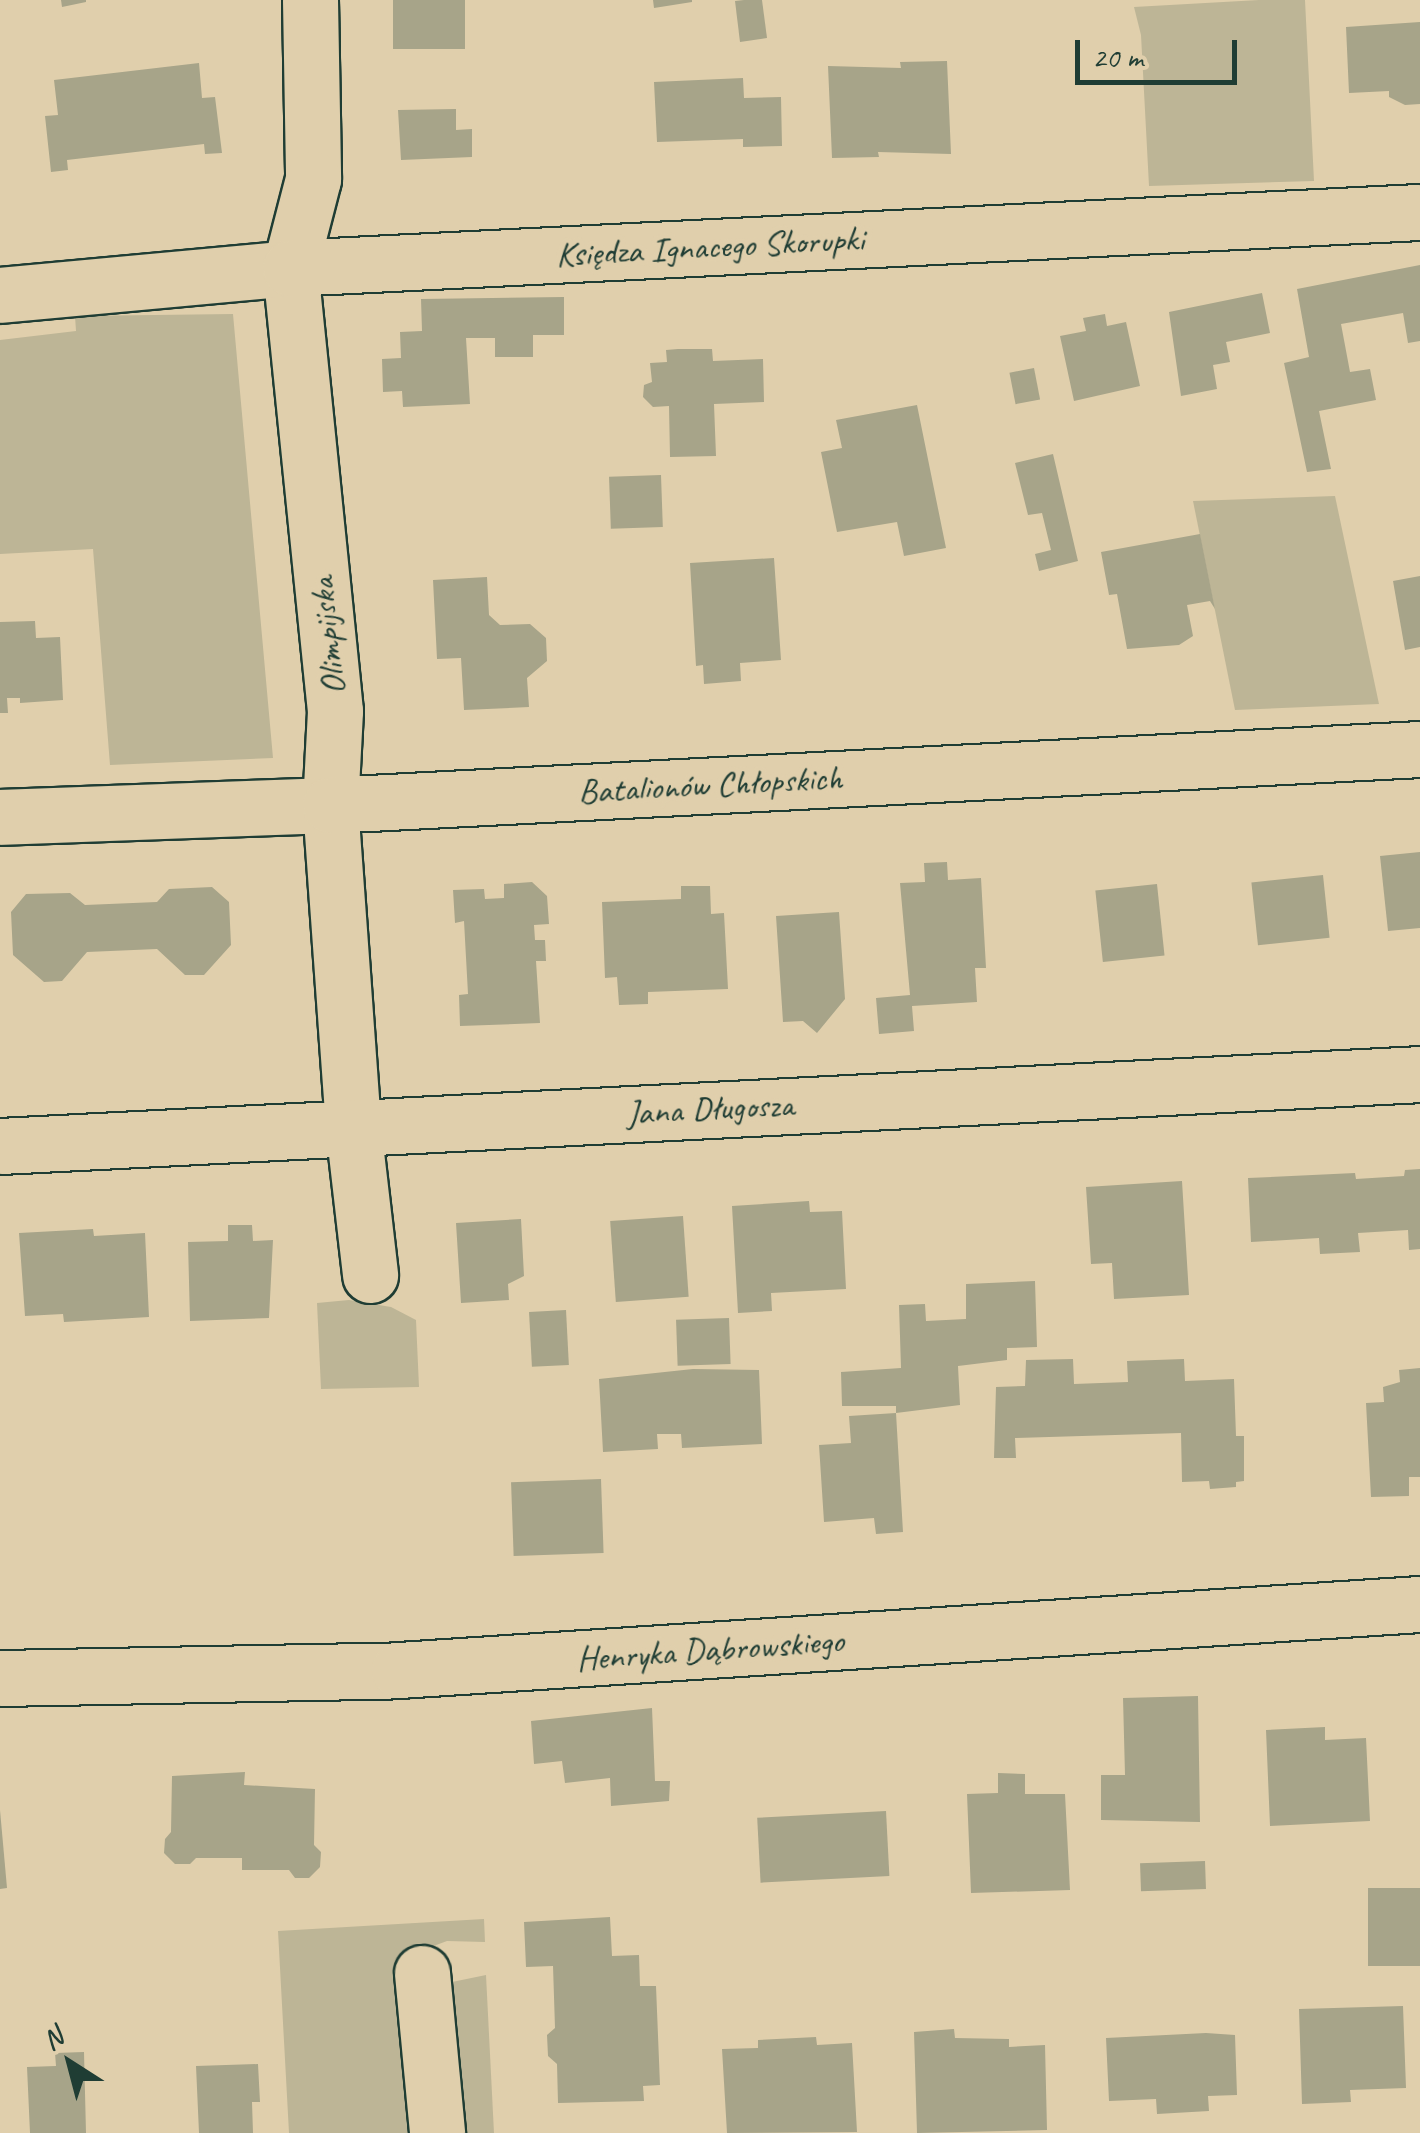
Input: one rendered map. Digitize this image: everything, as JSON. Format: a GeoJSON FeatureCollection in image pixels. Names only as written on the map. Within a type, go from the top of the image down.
{"type":"FeatureCollection","features":[{"type":"Feature","properties":{"kind":"street","name":"Olimpijska"},"geometry":{"type":"LineString","coordinates":[[310,0],[313,179],[290,268],[336,710],[330,805],[353,1127],[370,1275]]}},
{"type":"Feature","properties":{"kind":"street","name":"Księdza Ignacego Skorupki"},"geometry":{"type":"LineString","coordinates":[[0,295],[290,268],[1420,212]]}},
{"type":"Feature","properties":{"kind":"street","name":"Batalionów Chłopskich"},"geometry":{"type":"LineString","coordinates":[[0,817],[330,805],[1420,749]]}},
{"type":"Feature","properties":{"kind":"street","name":"Jana Długosza"},"geometry":{"type":"LineString","coordinates":[[0,1146],[1420,1074]]}},
{"type":"Feature","properties":{"kind":"street","name":"Henryka Dąbrowskiego"},"geometry":{"type":"LineString","coordinates":[[0,1678],[399,1670],[1420,1604]]}},
{"type":"Feature","properties":{"kind":"street"},"geometry":{"type":"LineString","coordinates":[[422,1974],[437,2133]]}},
{"type":"Feature","properties":{"kind":"shaded area"},"geometry":{"type":"Polygon","coordinates":[[[1305,0],[1314,181],[1149,186],[1141,35],[1134,7],[1305,0]]]}},
{"type":"Feature","properties":{"kind":"shaded area"},"geometry":{"type":"Polygon","coordinates":[[[233,314],[273,758],[110,765],[93,549],[0,554],[0,340],[76,331],[75,316],[233,314]]]}},
{"type":"Feature","properties":{"kind":"shaded area"},"geometry":{"type":"Polygon","coordinates":[[[1335,496],[1379,704],[1235,710],[1193,501],[1335,496]]]}},
{"type":"Feature","properties":{"kind":"shaded area"},"geometry":{"type":"Polygon","coordinates":[[[349,1300],[391,1307],[416,1320],[419,1387],[321,1389],[317,1303],[349,1300]]]}},
{"type":"Feature","properties":{"kind":"shaded area"},"geometry":{"type":"Polygon","coordinates":[[[484,1919],[485,1942],[447,1941],[412,1954],[418,2133],[289,2133],[278,1931],[484,1919]]]}},
{"type":"Feature","properties":{"kind":"shaded area"},"geometry":{"type":"Polygon","coordinates":[[[486,1975],[494,2133],[449,2133],[445,1998],[452,1982],[486,1975]]]}},
{"type":"Feature","properties":{"kind":"building"},"geometry":{"type":"Polygon","coordinates":[[[61,0],[86,0],[86,2],[62,7],[61,0]]]}},
{"type":"Feature","properties":{"kind":"building"},"geometry":{"type":"Polygon","coordinates":[[[393,0],[465,0],[465,49],[393,49],[393,0]]]}},
{"type":"Feature","properties":{"kind":"building"},"geometry":{"type":"Polygon","coordinates":[[[653,0],[692,0],[692,2],[654,8],[653,0]]]}},
{"type":"Feature","properties":{"kind":"building"},"geometry":{"type":"Polygon","coordinates":[[[762,0],[767,38],[740,42],[735,1],[762,0]]]}},
{"type":"Feature","properties":{"kind":"building"},"geometry":{"type":"Polygon","coordinates":[[[1420,22],[1420,104],[1405,105],[1389,97],[1389,91],[1349,93],[1346,27],[1420,22]]]}},
{"type":"Feature","properties":{"kind":"building"},"geometry":{"type":"Polygon","coordinates":[[[947,61],[951,154],[878,152],[879,157],[832,158],[828,66],[901,68],[900,62],[947,61]]]}},
{"type":"Feature","properties":{"kind":"building"},"geometry":{"type":"Polygon","coordinates":[[[199,63],[202,98],[215,97],[222,153],[205,154],[204,144],[67,160],[68,170],[51,172],[45,116],[58,115],[54,80],[199,63]]]}},
{"type":"Feature","properties":{"kind":"building"},"geometry":{"type":"Polygon","coordinates":[[[743,78],[744,98],[781,97],[782,146],[743,147],[743,139],[657,142],[654,82],[743,78]]]}},
{"type":"Feature","properties":{"kind":"building"},"geometry":{"type":"Polygon","coordinates":[[[456,109],[456,130],[472,129],[472,157],[401,160],[398,110],[456,109]]]}},
{"type":"Feature","properties":{"kind":"building"},"geometry":{"type":"Polygon","coordinates":[[[1420,265],[1420,341],[1408,343],[1403,313],[1341,324],[1350,372],[1370,369],[1376,400],[1319,411],[1331,469],[1307,472],[1284,363],[1309,357],[1297,289],[1420,265]]]}},
{"type":"Feature","properties":{"kind":"building"},"geometry":{"type":"Polygon","coordinates":[[[1262,293],[1270,333],[1226,342],[1230,362],[1213,365],[1217,389],[1181,396],[1169,312],[1262,293]]]}},
{"type":"Feature","properties":{"kind":"building"},"geometry":{"type":"Polygon","coordinates":[[[564,297],[564,335],[533,335],[533,357],[495,357],[495,338],[466,338],[470,404],[403,407],[402,391],[383,392],[382,359],[401,358],[400,332],[422,331],[421,299],[564,297]]]}},
{"type":"Feature","properties":{"kind":"building"},"geometry":{"type":"Polygon","coordinates":[[[1105,314],[1107,326],[1126,322],[1140,386],[1074,401],[1060,336],[1086,331],[1083,318],[1105,314]]]}},
{"type":"Feature","properties":{"kind":"building"},"geometry":{"type":"Polygon","coordinates":[[[712,349],[713,361],[763,359],[764,402],[714,404],[716,456],[670,457],[669,406],[653,407],[643,397],[644,385],[652,382],[650,363],[667,362],[666,350],[712,349]]]}},
{"type":"Feature","properties":{"kind":"building"},"geometry":{"type":"Polygon","coordinates":[[[1034,368],[1040,399],[1016,404],[1009,373],[1034,368]]]}},
{"type":"Feature","properties":{"kind":"building"},"geometry":{"type":"Polygon","coordinates":[[[917,405],[946,548],[904,556],[897,522],[837,532],[821,452],[842,448],[836,420],[917,405]]]}},
{"type":"Feature","properties":{"kind":"building"},"geometry":{"type":"Polygon","coordinates":[[[1053,454],[1078,561],[1039,571],[1035,554],[1051,550],[1042,513],[1028,515],[1015,463],[1053,454]]]}},
{"type":"Feature","properties":{"kind":"building"},"geometry":{"type":"Polygon","coordinates":[[[661,475],[663,527],[611,529],[609,477],[661,475]]]}},
{"type":"Feature","properties":{"kind":"building"},"geometry":{"type":"Polygon","coordinates":[[[1200,534],[1215,609],[1210,601],[1187,605],[1193,636],[1179,645],[1127,649],[1117,594],[1109,595],[1101,552],[1200,534]]]}},
{"type":"Feature","properties":{"kind":"building"},"geometry":{"type":"Polygon","coordinates":[[[774,558],[781,660],[740,663],[741,681],[704,684],[703,665],[696,666],[690,563],[774,558]]]}},
{"type":"Feature","properties":{"kind":"building"},"geometry":{"type":"Polygon","coordinates":[[[1420,576],[1420,647],[1405,650],[1393,581],[1420,576]]]}},
{"type":"Feature","properties":{"kind":"building"},"geometry":{"type":"Polygon","coordinates":[[[487,577],[489,615],[500,625],[530,624],[546,638],[547,661],[527,678],[529,707],[464,710],[461,658],[437,659],[433,580],[487,577]]]}},
{"type":"Feature","properties":{"kind":"building"},"geometry":{"type":"Polygon","coordinates":[[[35,621],[36,638],[60,637],[63,700],[20,703],[20,698],[7,698],[8,713],[0,713],[0,622],[35,621]]]}},
{"type":"Feature","properties":{"kind":"building"},"geometry":{"type":"Polygon","coordinates":[[[1420,852],[1420,928],[1388,931],[1380,856],[1420,852]]]}},
{"type":"Feature","properties":{"kind":"building"},"geometry":{"type":"Polygon","coordinates":[[[947,862],[948,880],[981,878],[986,968],[975,968],[977,1002],[912,1006],[914,1031],[879,1034],[876,998],[910,995],[900,883],[925,882],[924,863],[947,862]]]}},
{"type":"Feature","properties":{"kind":"building"},"geometry":{"type":"Polygon","coordinates":[[[1323,875],[1330,938],[1258,945],[1251,883],[1323,875]]]}},
{"type":"Feature","properties":{"kind":"building"},"geometry":{"type":"Polygon","coordinates":[[[532,882],[547,896],[549,924],[534,925],[535,940],[545,940],[546,961],[536,961],[540,1023],[460,1026],[459,995],[468,994],[464,921],[455,923],[453,890],[484,889],[485,899],[504,898],[504,884],[532,882]]]}},
{"type":"Feature","properties":{"kind":"building"},"geometry":{"type":"Polygon","coordinates":[[[1157,884],[1165,956],[1103,962],[1095,890],[1157,884]]]}},
{"type":"Feature","properties":{"kind":"building"},"geometry":{"type":"Polygon","coordinates":[[[681,886],[710,886],[711,914],[724,913],[728,989],[648,992],[648,1004],[619,1005],[617,977],[605,978],[602,902],[681,899],[681,886]]]}},
{"type":"Feature","properties":{"kind":"building"},"geometry":{"type":"Polygon","coordinates":[[[212,887],[229,902],[231,945],[204,975],[185,975],[157,949],[87,952],[62,981],[44,982],[13,955],[11,912],[26,894],[70,893],[85,905],[157,902],[169,889],[212,887]]]}},
{"type":"Feature","properties":{"kind":"building"},"geometry":{"type":"Polygon","coordinates":[[[839,912],[845,999],[817,1033],[803,1021],[783,1022],[776,916],[839,912]]]}},
{"type":"Feature","properties":{"kind":"building"},"geometry":{"type":"Polygon","coordinates":[[[1420,1169],[1420,1249],[1409,1250],[1408,1230],[1358,1233],[1360,1252],[1320,1254],[1319,1238],[1251,1242],[1248,1178],[1355,1173],[1356,1179],[1404,1176],[1405,1170],[1420,1169]]]}},
{"type":"Feature","properties":{"kind":"building"},"geometry":{"type":"Polygon","coordinates":[[[1182,1181],[1189,1295],[1114,1299],[1112,1263],[1091,1264],[1086,1187],[1182,1181]]]}},
{"type":"Feature","properties":{"kind":"building"},"geometry":{"type":"Polygon","coordinates":[[[809,1201],[810,1212],[842,1211],[846,1289],[771,1293],[772,1311],[738,1313],[732,1206],[809,1201]]]}},
{"type":"Feature","properties":{"kind":"building"},"geometry":{"type":"Polygon","coordinates":[[[683,1216],[689,1297],[616,1302],[610,1221],[683,1216]]]}},
{"type":"Feature","properties":{"kind":"building"},"geometry":{"type":"Polygon","coordinates":[[[521,1219],[524,1276],[508,1284],[509,1300],[461,1303],[456,1223],[521,1219]]]}},
{"type":"Feature","properties":{"kind":"building"},"geometry":{"type":"Polygon","coordinates":[[[228,1225],[252,1225],[253,1241],[273,1240],[269,1318],[190,1321],[188,1242],[228,1241],[228,1225]]]}},
{"type":"Feature","properties":{"kind":"building"},"geometry":{"type":"Polygon","coordinates":[[[93,1229],[94,1236],[145,1233],[149,1317],[64,1322],[63,1314],[25,1316],[19,1233],[93,1229]]]}},
{"type":"Feature","properties":{"kind":"building"},"geometry":{"type":"Polygon","coordinates":[[[1035,1281],[1037,1347],[1007,1348],[1007,1360],[958,1366],[960,1405],[896,1413],[896,1406],[842,1406],[841,1372],[901,1368],[899,1305],[925,1304],[926,1321],[966,1319],[966,1284],[1035,1281]]]}},
{"type":"Feature","properties":{"kind":"building"},"geometry":{"type":"Polygon","coordinates":[[[566,1310],[569,1365],[532,1367],[529,1312],[566,1310]]]}},
{"type":"Feature","properties":{"kind":"building"},"geometry":{"type":"Polygon","coordinates":[[[729,1318],[731,1364],[678,1366],[676,1320],[729,1318]]]}},
{"type":"Feature","properties":{"kind":"building"},"geometry":{"type":"Polygon","coordinates":[[[1073,1359],[1074,1384],[1128,1382],[1127,1361],[1184,1359],[1185,1381],[1234,1379],[1236,1436],[1244,1436],[1244,1481],[1236,1482],[1236,1487],[1210,1489],[1209,1481],[1182,1482],[1181,1433],[1015,1438],[1016,1458],[994,1458],[996,1387],[1025,1386],[1026,1360],[1073,1359]]]}},
{"type":"Feature","properties":{"kind":"building"},"geometry":{"type":"Polygon","coordinates":[[[1420,1368],[1420,1477],[1409,1477],[1409,1496],[1371,1497],[1366,1403],[1384,1402],[1383,1387],[1400,1382],[1399,1370],[1420,1368]]]}},
{"type":"Feature","properties":{"kind":"building"},"geometry":{"type":"Polygon","coordinates":[[[693,1369],[759,1370],[762,1444],[682,1448],[681,1434],[657,1434],[658,1449],[603,1452],[599,1379],[693,1369]]]}},
{"type":"Feature","properties":{"kind":"building"},"geometry":{"type":"Polygon","coordinates":[[[896,1413],[903,1532],[876,1534],[874,1518],[824,1522],[819,1445],[851,1443],[849,1416],[896,1413]]]}},
{"type":"Feature","properties":{"kind":"building"},"geometry":{"type":"Polygon","coordinates":[[[601,1479],[604,1553],[514,1556],[511,1482],[601,1479]]]}},
{"type":"Feature","properties":{"kind":"building"},"geometry":{"type":"Polygon","coordinates":[[[1198,1696],[1200,1822],[1101,1820],[1101,1775],[1125,1775],[1123,1698],[1198,1696]]]}},
{"type":"Feature","properties":{"kind":"building"},"geometry":{"type":"Polygon","coordinates":[[[652,1708],[655,1781],[670,1781],[669,1801],[611,1806],[610,1778],[565,1783],[562,1761],[534,1764],[531,1721],[652,1708]]]}},
{"type":"Feature","properties":{"kind":"building"},"geometry":{"type":"Polygon","coordinates":[[[1325,1727],[1325,1740],[1366,1738],[1370,1821],[1270,1826],[1266,1730],[1325,1727]]]}},
{"type":"Feature","properties":{"kind":"building"},"geometry":{"type":"Polygon","coordinates":[[[245,1772],[244,1785],[315,1789],[314,1845],[321,1852],[320,1867],[309,1878],[295,1878],[289,1870],[242,1870],[242,1858],[196,1858],[190,1864],[175,1864],[164,1853],[165,1839],[171,1832],[172,1776],[245,1772]]]}},
{"type":"Feature","properties":{"kind":"building"},"geometry":{"type":"Polygon","coordinates":[[[998,1773],[1025,1774],[1025,1794],[1065,1794],[1070,1890],[971,1893],[967,1794],[998,1793],[998,1773]]]}},
{"type":"Feature","properties":{"kind":"building"},"geometry":{"type":"Polygon","coordinates":[[[0,1810],[7,1888],[0,1889],[0,1810]]]}},
{"type":"Feature","properties":{"kind":"building"},"geometry":{"type":"Polygon","coordinates":[[[886,1811],[889,1876],[761,1883],[757,1818],[886,1811]]]}},
{"type":"Feature","properties":{"kind":"building"},"geometry":{"type":"Polygon","coordinates":[[[1205,1861],[1206,1889],[1141,1891],[1140,1863],[1205,1861]]]}},
{"type":"Feature","properties":{"kind":"building"},"geometry":{"type":"Polygon","coordinates":[[[1368,1888],[1420,1888],[1420,1966],[1368,1966],[1368,1888]]]}},
{"type":"Feature","properties":{"kind":"building"},"geometry":{"type":"Polygon","coordinates":[[[610,1917],[612,1956],[639,1955],[640,1986],[656,1986],[660,2085],[643,2086],[644,2101],[558,2103],[557,2064],[548,2056],[547,2035],[555,2028],[553,1966],[526,1967],[524,1922],[610,1917]]]}},
{"type":"Feature","properties":{"kind":"building"},"geometry":{"type":"Polygon","coordinates":[[[1403,2006],[1406,2088],[1350,2090],[1351,2102],[1302,2104],[1299,2009],[1403,2006]]]}},
{"type":"Feature","properties":{"kind":"building"},"geometry":{"type":"Polygon","coordinates":[[[954,2029],[955,2038],[1009,2039],[1009,2047],[1045,2045],[1047,2130],[917,2133],[914,2032],[954,2029]]]}},
{"type":"Feature","properties":{"kind":"building"},"geometry":{"type":"Polygon","coordinates":[[[1235,2035],[1237,2095],[1208,2096],[1209,2111],[1157,2114],[1156,2099],[1109,2101],[1106,2038],[1235,2035]]]}},
{"type":"Feature","properties":{"kind":"building"},"geometry":{"type":"Polygon","coordinates":[[[816,2037],[817,2045],[852,2043],[857,2132],[727,2133],[722,2049],[758,2048],[758,2040],[816,2037]]]}},
{"type":"Feature","properties":{"kind":"building"},"geometry":{"type":"Polygon","coordinates":[[[84,2052],[86,2133],[30,2133],[27,2067],[56,2066],[55,2053],[84,2052]]]}},
{"type":"Feature","properties":{"kind":"building"},"geometry":{"type":"Polygon","coordinates":[[[258,2064],[260,2102],[252,2102],[253,2133],[199,2133],[196,2066],[258,2064]]]}}]}
